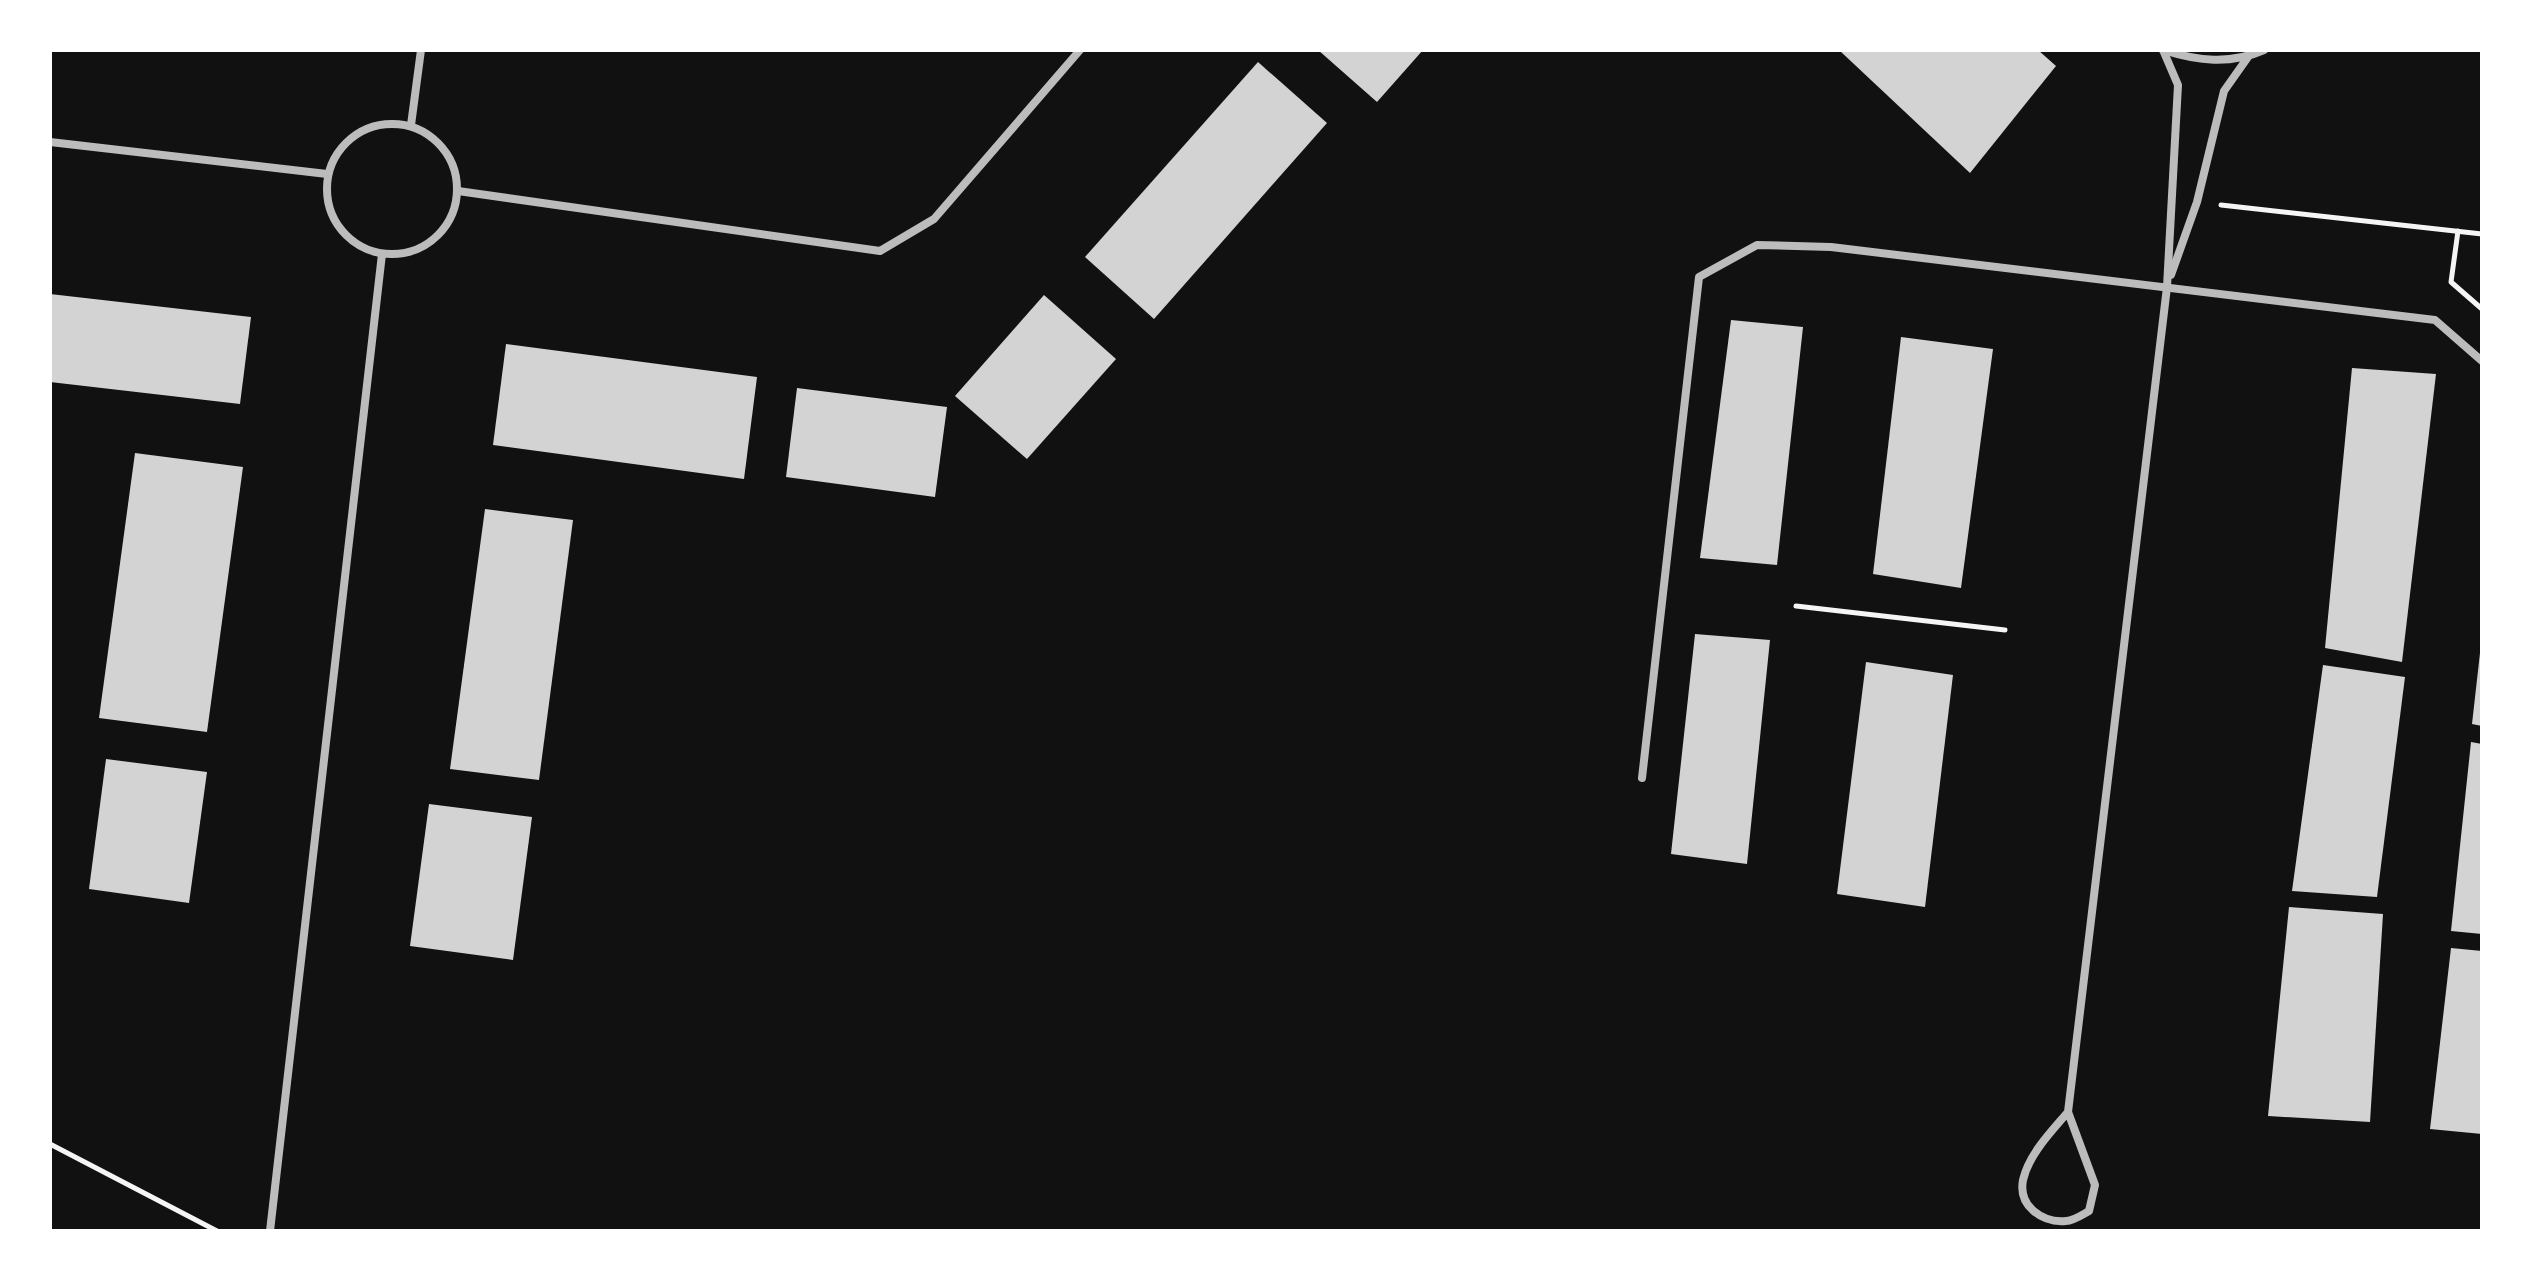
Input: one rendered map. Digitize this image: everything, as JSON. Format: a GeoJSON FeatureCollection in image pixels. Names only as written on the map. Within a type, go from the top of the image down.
{"type":"FeatureCollection","features":[{"type":"Feature","properties":{"kind":"street"},"geometry":{"type":"LineString","coordinates":[[411,125],[421,50]]}},
{"type":"Feature","properties":{"kind":"street"},"geometry":{"type":"LineString","coordinates":[[458,191],[880,251],[934,219],[1080,50]]}},
{"type":"Feature","properties":{"kind":"street"},"geometry":{"type":"LineString","coordinates":[[2163,50],[2191,59],[2220,61],[2248,57],[2264,50]]}},
{"type":"Feature","properties":{"kind":"street"},"geometry":{"type":"LineString","coordinates":[[2068,1112],[2034,1154],[2023,1179],[2022,1192],[2031,1210],[2043,1219],[2068,1221],[2089,1211],[2095,1185],[2068,1112],[2167,287],[2178,85],[2163,50]]}},
{"type":"Feature","properties":{"kind":"street"},"geometry":{"type":"LineString","coordinates":[[2167,287],[2197,202],[2224,91],[2248,57]]}},
{"type":"Feature","properties":{"kind":"street"},"geometry":{"type":"LineString","coordinates":[[389,122],[411,125],[430,135],[446,150],[455,169],[458,191],[454,212],[442,232],[425,246],[404,253],[382,254],[362,247],[338,226],[326,196],[327,174],[335,154],[350,138],[368,127],[389,122]]}},
{"type":"Feature","properties":{"kind":"street"},"geometry":{"type":"LineString","coordinates":[[50,142],[327,174]]}},
{"type":"Feature","properties":{"kind":"street"},"geometry":{"type":"LineString","coordinates":[[1642,778],[1699,277],[1757,245],[1831,247],[2435,320],[2482,361]]}},
{"type":"Feature","properties":{"kind":"street"},"geometry":{"type":"LineString","coordinates":[[270,1231],[382,254]]}},
{"type":"Feature","properties":{"kind":"path"},"geometry":{"type":"LineString","coordinates":[[2197,202],[2482,234]]}},
{"type":"Feature","properties":{"kind":"path"},"geometry":{"type":"LineString","coordinates":[[2458,231],[2451,282],[2482,309]]}},
{"type":"Feature","properties":{"kind":"path"},"geometry":{"type":"LineString","coordinates":[[1796,606],[2005,630]]}},
{"type":"Feature","properties":{"kind":"path"},"geometry":{"type":"LineString","coordinates":[[50,1144],[217,1231]]}},
{"type":"Feature","properties":{"kind":"building"},"geometry":{"type":"Polygon","coordinates":[[[1318,50],[1423,50],[1377,102],[1318,50]]]}},
{"type":"Feature","properties":{"kind":"building"},"geometry":{"type":"Polygon","coordinates":[[[1839,50],[2038,50],[2056,66],[1970,173],[1839,50]]]}},
{"type":"Feature","properties":{"kind":"building"},"geometry":{"type":"Polygon","coordinates":[[[1258,62],[1327,123],[1154,319],[1085,257],[1258,62]]]}},
{"type":"Feature","properties":{"kind":"building"},"geometry":{"type":"Polygon","coordinates":[[[50,294],[251,317],[240,404],[50,382],[50,294]]]}},
{"type":"Feature","properties":{"kind":"building"},"geometry":{"type":"Polygon","coordinates":[[[1044,295],[1116,359],[1027,459],[955,396],[1044,295]]]}},
{"type":"Feature","properties":{"kind":"building"},"geometry":{"type":"Polygon","coordinates":[[[1731,320],[1803,327],[1777,565],[1700,558],[1731,320]]]}},
{"type":"Feature","properties":{"kind":"building"},"geometry":{"type":"Polygon","coordinates":[[[1901,337],[1993,349],[1961,588],[1873,574],[1901,337]]]}},
{"type":"Feature","properties":{"kind":"building"},"geometry":{"type":"Polygon","coordinates":[[[506,344],[757,377],[744,479],[493,445],[506,344]]]}},
{"type":"Feature","properties":{"kind":"building"},"geometry":{"type":"Polygon","coordinates":[[[2352,368],[2436,374],[2402,662],[2325,648],[2352,368]]]}},
{"type":"Feature","properties":{"kind":"building"},"geometry":{"type":"Polygon","coordinates":[[[797,388],[947,407],[935,497],[786,477],[797,388]]]}},
{"type":"Feature","properties":{"kind":"building"},"geometry":{"type":"Polygon","coordinates":[[[135,453],[243,467],[207,732],[99,718],[135,453]]]}},
{"type":"Feature","properties":{"kind":"building"},"geometry":{"type":"Polygon","coordinates":[[[485,509],[573,520],[539,780],[450,769],[485,509]]]}},
{"type":"Feature","properties":{"kind":"building"},"geometry":{"type":"Polygon","coordinates":[[[1695,634],[1770,640],[1747,864],[1671,854],[1695,634]]]}},
{"type":"Feature","properties":{"kind":"building"},"geometry":{"type":"Polygon","coordinates":[[[2482,653],[2482,726],[2472,724],[2482,653]]]}},
{"type":"Feature","properties":{"kind":"building"},"geometry":{"type":"Polygon","coordinates":[[[1866,662],[1953,675],[1925,907],[1837,894],[1866,662]]]}},
{"type":"Feature","properties":{"kind":"building"},"geometry":{"type":"Polygon","coordinates":[[[2323,665],[2405,677],[2377,897],[2292,891],[2323,665]]]}},
{"type":"Feature","properties":{"kind":"building"},"geometry":{"type":"Polygon","coordinates":[[[2471,742],[2482,744],[2482,934],[2451,931],[2471,742]]]}},
{"type":"Feature","properties":{"kind":"building"},"geometry":{"type":"Polygon","coordinates":[[[106,759],[207,772],[189,903],[89,889],[106,759]]]}},
{"type":"Feature","properties":{"kind":"building"},"geometry":{"type":"Polygon","coordinates":[[[429,804],[532,817],[513,960],[410,946],[429,804]]]}},
{"type":"Feature","properties":{"kind":"building"},"geometry":{"type":"Polygon","coordinates":[[[2289,907],[2383,914],[2370,1122],[2268,1116],[2289,907]]]}},
{"type":"Feature","properties":{"kind":"building"},"geometry":{"type":"Polygon","coordinates":[[[2451,948],[2482,951],[2482,1134],[2430,1129],[2451,948]]]}}]}
